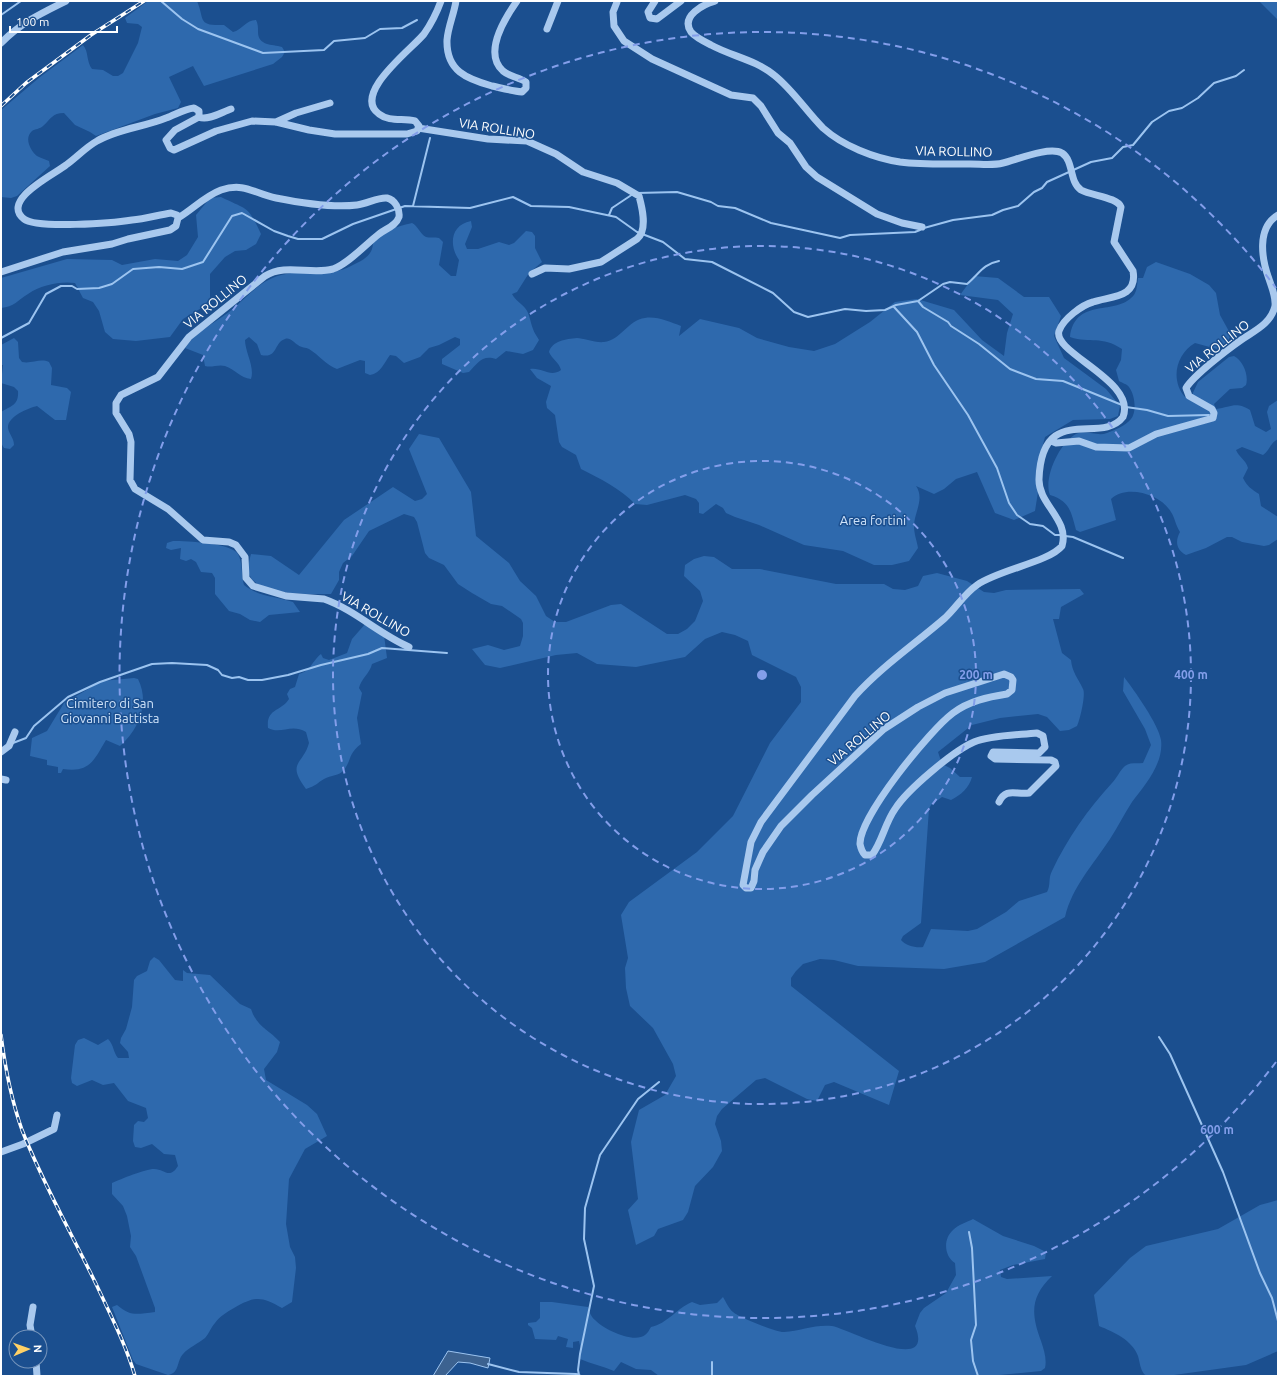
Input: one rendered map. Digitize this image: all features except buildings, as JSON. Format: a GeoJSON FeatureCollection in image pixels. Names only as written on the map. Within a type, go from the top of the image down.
{"type":"FeatureCollection","features":[{"type":"Feature","properties":{"kind":"street"},"geometry":{"type":"LineString","coordinates":[[1,43],[15,28],[66,1]]}},
{"type":"Feature","properties":{"kind":"street","name":"VIA ROLLINO"},"geometry":{"type":"LineString","coordinates":[[418,128],[415,120],[386,118],[379,114],[373,107],[372,99],[384,75],[398,58],[423,34],[441,1]]}},
{"type":"Feature","properties":{"kind":"street"},"geometry":{"type":"LineString","coordinates":[[456,1],[447,39],[449,55],[456,68],[465,77],[473,80],[522,92],[526,88],[526,82],[504,72],[498,64],[495,56],[501,31],[508,14],[517,1]]}},
{"type":"Feature","properties":{"kind":"street"},"geometry":{"type":"LineString","coordinates":[[547,28],[558,1]]}},
{"type":"Feature","properties":{"kind":"street"},"geometry":{"type":"LineString","coordinates":[[655,1],[648,14],[650,18],[655,20],[681,1]]}},
{"type":"Feature","properties":{"kind":"street","name":"VIA ROLLINO"},"geometry":{"type":"LineString","coordinates":[[715,1],[701,6],[692,14],[689,26],[692,33],[729,54],[766,69],[788,88],[824,129],[857,148],[878,157],[901,162],[948,164],[994,164],[1035,154],[1058,152],[1065,156],[1078,187],[1094,195],[1118,202],[1121,210],[1114,235],[1114,242],[1133,271],[1132,285],[1124,294],[1108,300],[1092,302],[1079,310],[1062,326],[1059,337],[1064,346],[1087,363],[1120,393],[1124,403],[1124,414],[1120,421],[1115,424],[1104,427],[1072,430],[1056,435],[1051,441],[1042,460],[1039,486],[1063,532],[1062,546],[1049,555],[993,576],[977,585],[948,615],[868,682],[855,696],[762,822],[751,842],[743,885],[746,888],[751,888],[753,885],[755,870],[763,852],[781,826],[812,795],[884,729],[918,707],[945,693],[1004,674],[1011,677],[1013,680],[1012,690],[1007,694],[970,702],[953,713],[934,730],[921,745],[899,773],[869,819],[860,843],[862,851],[866,855],[872,855],[876,850],[885,826],[895,808],[916,786],[960,751],[974,742],[988,738],[1037,733],[1043,736],[1045,747],[1039,753],[993,752],[991,756],[995,759],[1051,760],[1055,762],[1056,766],[1029,793],[1006,794],[1002,796],[999,802]]}},
{"type":"Feature","properties":{"kind":"street"},"geometry":{"type":"LineString","coordinates":[[619,2],[613,12],[614,26],[624,41],[652,59],[731,94],[753,98],[761,106],[778,133],[790,143],[806,167],[818,177],[849,198],[877,214],[902,223],[922,227]]}},
{"type":"Feature","properties":{"kind":"street"},"geometry":{"type":"LineString","coordinates":[[276,122],[296,113],[330,103]]}},
{"type":"Feature","properties":{"kind":"street"},"geometry":{"type":"LineString","coordinates":[[178,218],[177,215],[171,214],[103,224],[58,224],[29,222],[22,217],[18,209],[20,201],[40,180],[65,166],[97,141],[194,108],[199,111],[199,117],[208,117],[231,109]]}},
{"type":"Feature","properties":{"kind":"street","name":"VIA ROLLINO"},"geometry":{"type":"LineString","coordinates":[[199,117],[176,130],[166,140],[168,147],[174,150],[216,131],[252,121],[276,122],[309,130],[335,134],[407,134],[418,128],[488,139],[527,141],[556,154],[583,172],[617,182],[639,196],[643,227],[642,234],[637,239],[601,262],[569,269],[545,268],[532,274]]}},
{"type":"Feature","properties":{"kind":"street","name":"VIA ROLLINO"},"geometry":{"type":"LineString","coordinates":[[1,272],[63,252],[112,244],[170,230],[178,224],[178,218],[205,198],[219,191],[237,187],[248,188],[277,198],[323,204],[358,205],[386,198],[394,202],[398,208],[399,215],[394,224],[380,233],[336,268],[279,271],[265,276],[189,337],[158,377],[121,395],[115,408],[116,413],[129,434],[131,442],[130,475],[132,486],[140,494],[168,509],[203,540],[229,542],[236,545],[245,557],[245,575],[250,584],[272,593],[330,601],[354,612],[394,641],[409,647]]}},
{"type":"Feature","properties":{"kind":"street","name":"VIA ROLLINO"},"geometry":{"type":"LineString","coordinates":[[1051,441],[1056,443],[1079,441],[1096,447],[1130,448],[1156,434],[1213,418],[1214,413],[1212,409],[1189,396],[1186,388],[1219,357],[1265,323],[1273,311],[1274,296],[1264,261],[1263,243],[1266,228],[1278,215]]}},
{"type":"Feature","properties":{"kind":"street"},"geometry":{"type":"LineString","coordinates":[[1,752],[9,746],[15,732]]}},
{"type":"Feature","properties":{"kind":"street"},"geometry":{"type":"LineString","coordinates":[[1,1152],[23,1144],[54,1128],[57,1115]]}},
{"type":"Feature","properties":{"kind":"street"},"geometry":{"type":"LineString","coordinates":[[31,1329],[33,1307]]}},
{"type":"Feature","properties":{"kind":"green space"},"geometry":{"type":"Polygon","coordinates":[[[148,1],[197,1],[203,20],[206,23],[224,25],[233,32],[249,22],[256,20],[260,40],[266,44],[282,47],[285,52],[282,57],[273,64],[204,86],[193,66],[169,77],[181,102],[178,108],[155,114],[96,136],[75,125],[64,113],[54,115],[42,127],[32,131],[28,137],[32,151],[37,156],[49,161],[50,166],[17,196],[11,198],[1,197],[1,110],[40,77],[83,45],[92,69],[103,70],[113,76],[118,76],[123,73],[138,43],[142,27],[138,24],[127,23],[125,18],[148,1]]]}},
{"type":"Feature","properties":{"kind":"green space"},"geometry":{"type":"Polygon","coordinates":[[[1259,1],[1278,1],[1278,20],[1259,1]]]}},
{"type":"Feature","properties":{"kind":"green space"},"geometry":{"type":"Polygon","coordinates":[[[221,197],[246,210],[253,218],[261,234],[256,244],[246,250],[235,251],[225,257],[210,274],[210,298],[203,307],[183,319],[170,337],[136,341],[113,339],[105,332],[99,311],[93,302],[83,298],[75,283],[57,283],[45,286],[33,291],[13,305],[1,308],[1,278],[67,259],[112,260],[122,265],[155,259],[178,261],[187,255],[198,237],[196,215],[210,198],[221,197]]]}},
{"type":"Feature","properties":{"kind":"green space"},"geometry":{"type":"Polygon","coordinates":[[[471,221],[472,227],[465,244],[467,249],[478,249],[499,242],[509,245],[514,243],[526,231],[532,232],[535,236],[535,248],[542,262],[529,273],[517,292],[512,294],[527,310],[533,330],[539,340],[533,350],[523,354],[506,351],[496,359],[483,359],[469,372],[463,373],[442,364],[442,359],[460,345],[460,339],[455,337],[429,348],[420,357],[404,363],[396,356],[390,355],[380,370],[370,375],[365,373],[365,361],[360,360],[337,369],[329,365],[309,349],[299,346],[289,339],[285,339],[279,343],[270,355],[261,355],[257,344],[249,337],[245,340],[245,345],[252,370],[251,379],[244,377],[225,366],[205,366],[203,355],[185,348],[200,332],[229,312],[255,289],[269,280],[286,274],[303,272],[334,272],[342,270],[366,257],[371,252],[374,240],[381,234],[403,225],[412,223],[426,237],[439,238],[443,242],[439,265],[451,276],[456,276],[459,260],[454,249],[453,237],[455,231],[459,227],[464,223],[471,221]]]}},
{"type":"Feature","properties":{"kind":"green space"},"geometry":{"type":"Polygon","coordinates":[[[1156,262],[1190,274],[1209,285],[1216,293],[1220,315],[1231,335],[1226,345],[1217,349],[1195,343],[1183,354],[1177,368],[1177,375],[1180,390],[1185,397],[1191,397],[1198,382],[1229,357],[1234,356],[1243,365],[1247,377],[1246,385],[1242,388],[1230,389],[1214,404],[1216,409],[1233,405],[1245,407],[1250,410],[1255,426],[1266,432],[1271,429],[1267,412],[1269,406],[1278,400],[1278,439],[1273,442],[1263,455],[1242,447],[1236,450],[1248,468],[1243,478],[1250,487],[1259,494],[1261,506],[1278,517],[1278,539],[1269,545],[1264,546],[1242,542],[1232,537],[1227,537],[1206,548],[1186,555],[1178,548],[1177,539],[1180,532],[1172,514],[1166,506],[1160,500],[1152,496],[1134,492],[1125,492],[1111,499],[1116,520],[1080,532],[1076,530],[1071,513],[1066,504],[1057,497],[1050,495],[1048,488],[1049,479],[1054,461],[1070,438],[1076,434],[1084,432],[1103,434],[1113,431],[1123,426],[1131,419],[1135,408],[1131,390],[1127,385],[1119,381],[1116,370],[1121,360],[1122,349],[1108,342],[1070,337],[1073,325],[1079,317],[1087,312],[1115,306],[1131,298],[1136,292],[1138,278],[1143,278],[1147,267],[1156,262]]]}},
{"type":"Feature","properties":{"kind":"green space","name":"Area fortini"},"geometry":{"type":"Polygon","coordinates":[[[974,276],[998,278],[1024,297],[1049,297],[1061,316],[1054,336],[1064,358],[1106,389],[1120,406],[1118,416],[1110,419],[1073,420],[1045,437],[1037,466],[1038,492],[1035,511],[1014,520],[995,513],[977,472],[956,479],[944,489],[934,494],[916,486],[919,501],[914,521],[914,532],[918,548],[909,561],[892,565],[874,565],[843,551],[804,545],[759,525],[726,513],[723,508],[716,504],[703,514],[699,513],[699,503],[696,499],[685,495],[647,505],[635,504],[617,489],[581,469],[576,455],[562,447],[559,442],[555,415],[547,408],[546,402],[551,386],[537,378],[530,369],[538,369],[550,373],[557,372],[561,370],[559,365],[549,352],[556,343],[577,338],[604,342],[615,338],[634,322],[645,318],[663,320],[681,326],[679,336],[700,319],[739,328],[757,338],[789,347],[814,351],[835,344],[870,322],[895,302],[917,299],[954,310],[982,340],[1004,356],[1007,333],[1013,314],[998,300],[960,295],[974,276]]]}},
{"type":"Feature","properties":{"kind":"green space"},"geometry":{"type":"Polygon","coordinates":[[[14,338],[18,342],[19,358],[22,362],[49,362],[52,368],[51,385],[67,388],[71,392],[66,420],[55,420],[37,406],[14,417],[8,428],[14,443],[10,449],[4,448],[1,443],[1,412],[16,402],[18,391],[14,387],[1,383],[3,365],[1,365],[1,345],[14,338]]]}},
{"type":"Feature","properties":{"kind":"green space"},"geometry":{"type":"Polygon","coordinates":[[[419,434],[439,438],[471,492],[476,536],[509,563],[520,581],[536,596],[546,616],[555,622],[566,622],[611,605],[621,604],[667,634],[678,634],[687,629],[695,621],[703,601],[700,591],[684,576],[685,565],[694,559],[704,556],[714,557],[732,569],[760,569],[836,584],[884,584],[893,589],[905,590],[918,586],[923,576],[937,573],[967,581],[984,592],[994,593],[1006,590],[1080,589],[1084,594],[1061,607],[1059,619],[1053,619],[1062,653],[1071,660],[1074,672],[1084,692],[1080,718],[1077,726],[1069,730],[1060,731],[1047,717],[1038,714],[1000,718],[972,725],[938,752],[942,764],[950,768],[960,777],[972,777],[967,788],[958,796],[951,800],[942,797],[931,805],[929,809],[921,923],[903,936],[901,940],[908,945],[923,947],[931,929],[968,931],[977,929],[1006,912],[1019,901],[1047,892],[1052,871],[1064,847],[1079,825],[1123,768],[1129,764],[1143,763],[1151,745],[1145,729],[1123,691],[1124,677],[1151,717],[1161,740],[1160,757],[1157,765],[1132,802],[1110,839],[1084,876],[1068,906],[1065,917],[985,962],[944,969],[858,966],[834,960],[820,959],[803,964],[791,978],[791,986],[899,1071],[889,1105],[834,1082],[825,1085],[817,1101],[807,1099],[765,1078],[756,1080],[722,1109],[717,1116],[715,1124],[721,1141],[722,1151],[713,1167],[695,1186],[688,1212],[683,1220],[658,1229],[654,1236],[636,1245],[628,1210],[638,1199],[631,1142],[639,1110],[665,1095],[676,1076],[673,1064],[653,1028],[630,1006],[626,988],[625,968],[628,958],[621,915],[629,902],[697,852],[733,816],[770,743],[801,702],[801,687],[796,677],[752,655],[748,641],[735,635],[722,632],[705,639],[685,657],[636,667],[597,664],[577,653],[556,655],[500,668],[485,665],[472,649],[488,645],[504,650],[520,646],[523,636],[523,623],[521,619],[502,606],[491,604],[458,584],[444,565],[429,558],[425,553],[417,522],[414,517],[404,514],[369,531],[352,556],[343,563],[339,572],[339,580],[331,594],[300,594],[275,590],[256,583],[250,576],[249,571],[251,554],[271,556],[299,575],[344,520],[393,487],[415,501],[422,499],[427,494],[409,449],[419,434]]]}},
{"type":"Feature","properties":{"kind":"green space"},"geometry":{"type":"Polygon","coordinates":[[[173,541],[208,543],[234,550],[240,558],[244,585],[255,592],[293,602],[300,612],[269,615],[260,622],[250,620],[240,614],[229,611],[215,594],[215,578],[212,573],[201,572],[196,562],[191,559],[186,561],[180,559],[181,548],[171,550],[166,548],[167,543],[173,541]]]}},
{"type":"Feature","properties":{"kind":"green space"},"geometry":{"type":"Polygon","coordinates":[[[366,623],[384,635],[387,658],[372,664],[359,688],[362,693],[357,718],[361,744],[354,751],[342,772],[322,780],[314,786],[306,789],[297,774],[297,768],[309,743],[306,732],[296,729],[273,730],[268,728],[269,717],[289,699],[287,694],[290,689],[295,687],[299,674],[306,671],[321,654],[323,658],[329,660],[347,653],[352,639],[366,623]]]}},
{"type":"Feature","properties":{"kind":"green space","name":"Cimitero di San Giovanni Battista"},"geometry":{"type":"Polygon","coordinates":[[[134,678],[138,679],[141,688],[143,706],[141,715],[133,732],[120,746],[106,740],[90,764],[79,769],[63,769],[61,773],[58,773],[58,767],[47,765],[47,760],[30,756],[32,738],[47,731],[64,703],[102,681],[134,678]]]}},
{"type":"Feature","properties":{"kind":"green space"},"geometry":{"type":"Polygon","coordinates":[[[154,957],[159,960],[175,980],[183,981],[183,970],[187,973],[210,975],[240,1004],[251,1009],[256,1020],[280,1042],[277,1052],[264,1069],[266,1080],[307,1105],[317,1114],[327,1136],[305,1149],[289,1179],[286,1224],[290,1247],[295,1257],[296,1268],[292,1302],[282,1308],[269,1301],[258,1299],[247,1301],[224,1314],[212,1326],[205,1338],[183,1354],[179,1360],[176,1370],[172,1374],[168,1375],[136,1364],[133,1360],[112,1307],[117,1305],[134,1314],[155,1312],[155,1308],[136,1256],[130,1247],[131,1236],[127,1216],[123,1206],[112,1194],[112,1183],[150,1169],[158,1169],[167,1173],[172,1172],[178,1166],[175,1155],[164,1154],[152,1144],[141,1148],[135,1147],[133,1141],[134,1125],[138,1121],[144,1122],[148,1118],[146,1108],[128,1101],[114,1083],[103,1085],[92,1080],[77,1086],[72,1083],[71,1078],[75,1045],[78,1040],[84,1038],[98,1045],[108,1039],[118,1058],[129,1058],[128,1052],[120,1043],[126,1029],[132,1007],[134,980],[137,976],[147,971],[150,961],[154,957]]]}},
{"type":"Feature","properties":{"kind":"green space"},"geometry":{"type":"Polygon","coordinates":[[[1278,1200],[1278,1351],[1246,1365],[1174,1375],[1147,1376],[1144,1374],[1138,1356],[1131,1345],[1122,1337],[1099,1326],[1094,1295],[1130,1258],[1146,1246],[1218,1229],[1260,1205],[1278,1200]]]}},
{"type":"Feature","properties":{"kind":"green space"},"geometry":{"type":"Polygon","coordinates":[[[973,1219],[1003,1236],[1034,1246],[1046,1252],[1045,1259],[1013,1265],[1000,1270],[1001,1277],[1007,1279],[1052,1276],[1040,1291],[1034,1306],[1035,1322],[1043,1348],[1046,1365],[1041,1371],[989,1376],[659,1376],[651,1370],[636,1369],[621,1362],[614,1371],[584,1361],[580,1359],[581,1350],[579,1341],[573,1342],[573,1348],[566,1347],[568,1339],[558,1336],[556,1340],[535,1339],[532,1328],[528,1325],[528,1323],[536,1322],[540,1318],[540,1302],[552,1302],[588,1307],[592,1317],[599,1324],[626,1337],[634,1338],[646,1334],[651,1327],[662,1323],[692,1302],[700,1305],[717,1303],[723,1297],[730,1309],[736,1314],[780,1332],[820,1326],[832,1326],[888,1346],[902,1349],[913,1348],[918,1341],[915,1326],[920,1313],[924,1308],[946,1293],[956,1275],[955,1263],[951,1260],[947,1252],[946,1243],[948,1238],[955,1228],[973,1219]]]}},
{"type":"Feature","properties":{"kind":"shaded area"},"geometry":{"type":"Polygon","coordinates":[[[448,1351],[490,1358],[488,1368],[470,1363],[458,1362],[445,1376],[433,1376],[448,1351]]]}},
{"type":"Feature","properties":{"kind":"waterway"},"geometry":{"type":"LineString","coordinates":[[1,15],[21,1]]}},
{"type":"Feature","properties":{"kind":"waterway"},"geometry":{"type":"LineString","coordinates":[[161,1],[182,19],[198,29],[263,53],[324,50],[334,41],[365,38],[380,29],[402,28],[417,20]]}},
{"type":"Feature","properties":{"kind":"waterway"},"geometry":{"type":"LineString","coordinates":[[924,228],[953,220],[992,215],[1018,206],[1034,192],[1042,188],[1047,182],[1091,162],[1112,158],[1123,147],[1133,145],[1152,122],[1169,111],[1182,108],[1198,98],[1214,83],[1236,76],[1244,70]]}},
{"type":"Feature","properties":{"kind":"waterway"},"geometry":{"type":"LineString","coordinates":[[413,206],[430,138]]}},
{"type":"Feature","properties":{"kind":"waterway"},"geometry":{"type":"LineString","coordinates":[[637,193],[677,192],[711,202],[718,206],[735,208],[771,223],[840,238],[850,235],[915,232],[920,230]]}},
{"type":"Feature","properties":{"kind":"waterway"},"geometry":{"type":"LineString","coordinates":[[609,215],[612,208],[633,194]]}},
{"type":"Feature","properties":{"kind":"waterway"},"geometry":{"type":"LineString","coordinates":[[1,338],[29,323],[46,294],[61,286],[72,286],[77,289],[99,288],[112,284],[133,269],[159,267],[182,269],[203,262],[232,216],[242,213],[274,231],[288,236],[298,239],[322,239],[353,224],[405,206],[470,208],[513,197],[531,206],[569,207],[616,217],[637,232],[663,242],[685,259],[712,262],[773,293],[794,312],[808,317],[845,309],[866,311],[885,310],[896,305],[918,301],[943,284],[950,282],[967,284],[989,264],[999,261]]}},
{"type":"Feature","properties":{"kind":"waterway"},"geometry":{"type":"LineString","coordinates":[[918,301],[923,307],[948,322],[951,326],[979,344],[1010,369],[1036,379],[1063,381],[1122,405]]}},
{"type":"Feature","properties":{"kind":"waterway"},"geometry":{"type":"LineString","coordinates":[[894,307],[917,332],[934,365],[968,415],[997,468],[1009,503],[1017,515],[1030,524],[1043,526],[1055,535],[1061,535]]}},
{"type":"Feature","properties":{"kind":"waterway"},"geometry":{"type":"LineString","coordinates":[[1126,407],[1147,410],[1168,416],[1209,415]]}},
{"type":"Feature","properties":{"kind":"waterway"},"geometry":{"type":"LineString","coordinates":[[1065,536],[1073,537],[1123,558]]}},
{"type":"Feature","properties":{"kind":"waterway"},"geometry":{"type":"LineString","coordinates":[[13,743],[26,738],[34,726],[68,697],[100,682],[152,664],[172,663],[207,665],[218,670],[222,675],[232,678],[239,677],[248,680],[262,680],[288,675],[321,665],[368,654],[382,648],[447,653]]}},
{"type":"Feature","properties":{"kind":"waterway"},"geometry":{"type":"LineString","coordinates":[[1159,1037],[1170,1054],[1223,1172],[1260,1273],[1272,1298],[1278,1321]]}},
{"type":"Feature","properties":{"kind":"waterway"},"geometry":{"type":"LineString","coordinates":[[579,1375],[578,1370],[580,1354],[594,1286],[584,1239],[585,1208],[600,1155],[638,1099],[659,1082]]}},
{"type":"Feature","properties":{"kind":"waterway"},"geometry":{"type":"LineString","coordinates":[[969,1232],[972,1248],[976,1325],[971,1340],[973,1361],[978,1376]]}},
{"type":"Feature","properties":{"kind":"waterway"},"geometry":{"type":"LineString","coordinates":[[712,1362],[712,1376]]}},
{"type":"Feature","properties":{"kind":"waterway"},"geometry":{"type":"LineString","coordinates":[[488,1364],[519,1372],[576,1374],[581,1376]]}},
{"type":"Feature","properties":{"kind":"railway"},"geometry":{"type":"LineString","coordinates":[[1,106],[26,83],[91,35],[144,1]]}},
{"type":"Feature","properties":{"kind":"railway"},"geometry":{"type":"LineString","coordinates":[[1,1035],[9,1083],[22,1130],[48,1189],[113,1319],[135,1376]]}}]}
